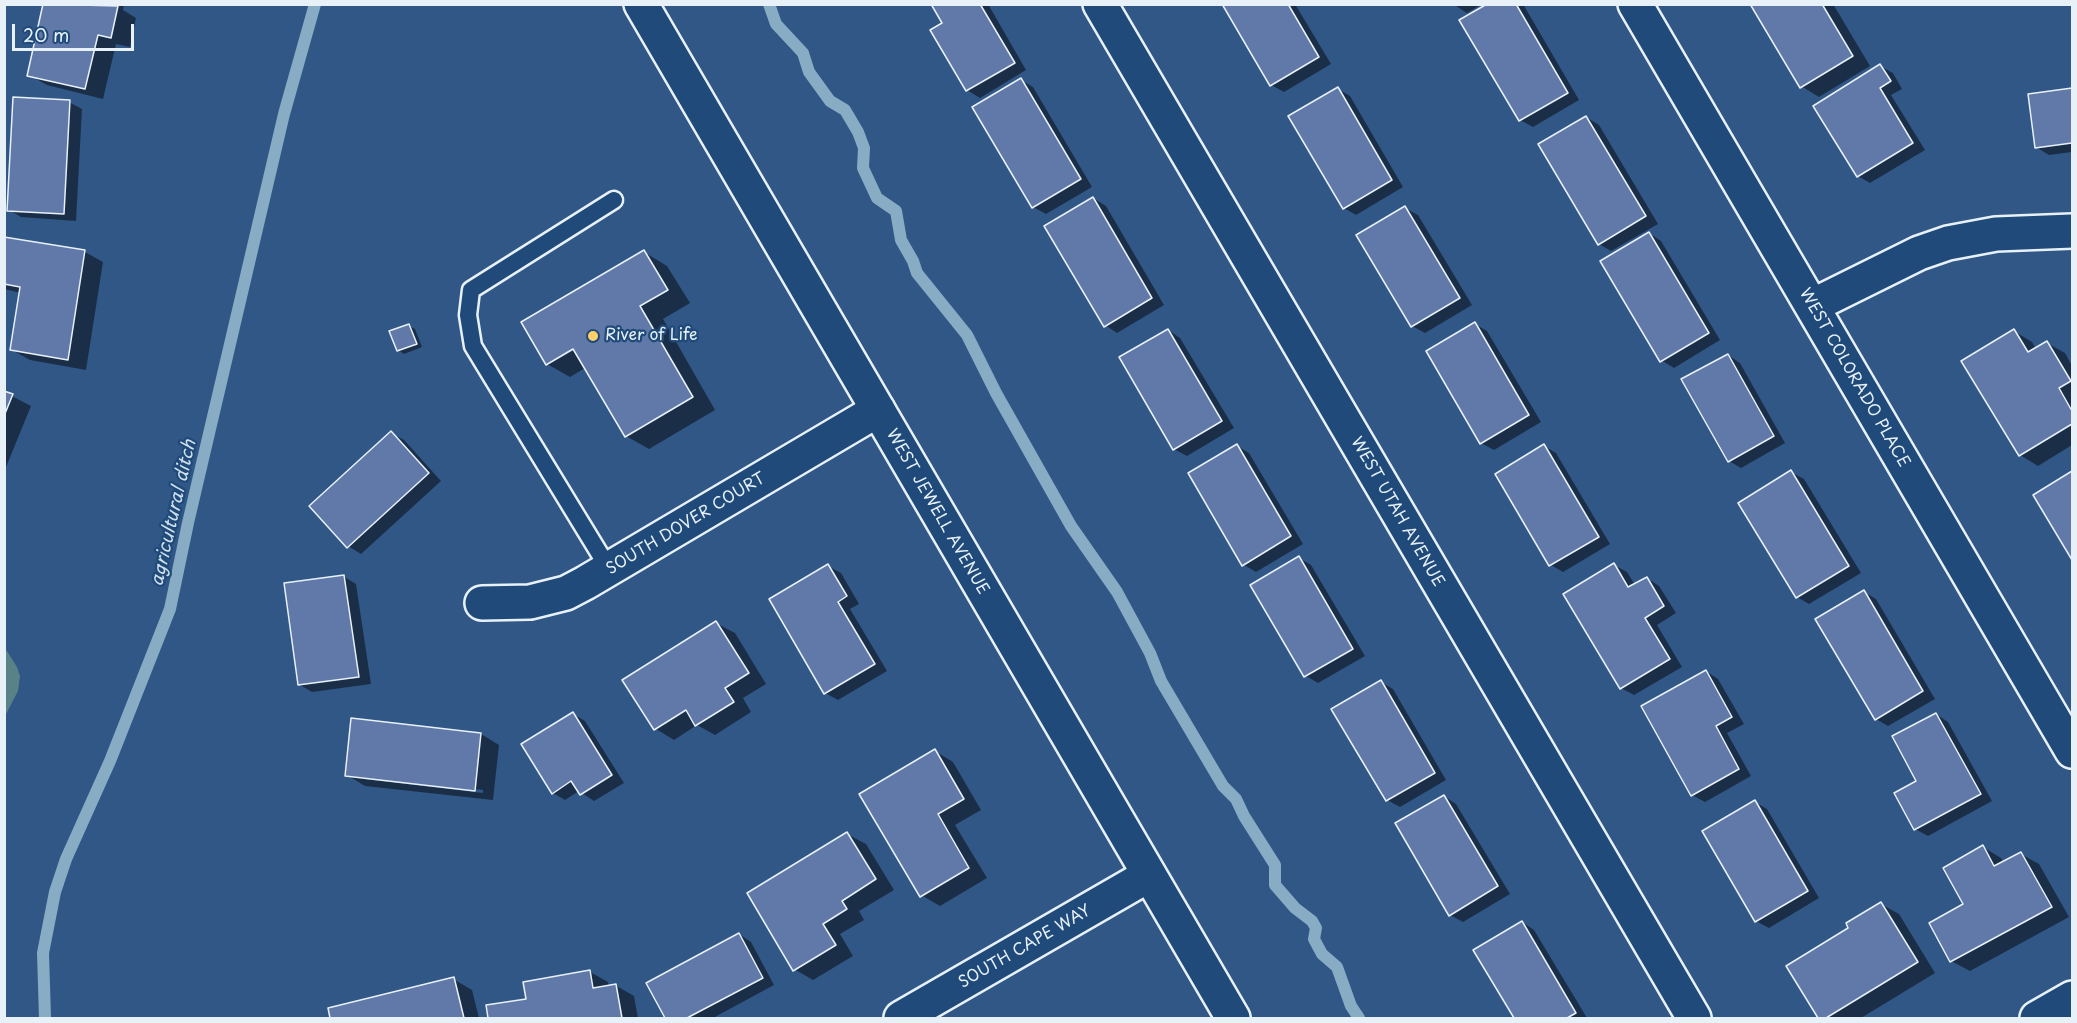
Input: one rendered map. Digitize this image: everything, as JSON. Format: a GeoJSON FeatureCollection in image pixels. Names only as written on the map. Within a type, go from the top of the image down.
{"type":"FeatureCollection","features":[{"type":"Feature","properties":{"kind":"street","name":"WEST JEWELL AVENUE"},"geometry":{"type":"LineString","coordinates":[[641,4],[1233,1018]]}},
{"type":"Feature","properties":{"kind":"street","name":"WEST UTAH AVENUE"},"geometry":{"type":"LineString","coordinates":[[1100,4],[1694,1018]]}},
{"type":"Feature","properties":{"kind":"street","name":"WEST COLORADO PLACE"},"geometry":{"type":"LineString","coordinates":[[1635,4],[2073,751]]}},
{"type":"Feature","properties":{"kind":"street"},"geometry":{"type":"LineString","coordinates":[[1812,306],[1919,253],[1948,243],[1996,234],[2073,231]]}},
{"type":"Feature","properties":{"kind":"street","name":"SOUTH DOVER COURT"},"geometry":{"type":"LineString","coordinates":[[482,603],[530,602],[548,599],[585,583],[878,410]]}},
{"type":"Feature","properties":{"kind":"street","name":"SOUTH CAPE WAY"},"geometry":{"type":"LineString","coordinates":[[901,1018],[1149,875]]}},
{"type":"Feature","properties":{"kind":"street"},"geometry":{"type":"LineString","coordinates":[[2037,1018],[2073,998]]}},
{"type":"Feature","properties":{"kind":"lane"},"geometry":{"type":"LineString","coordinates":[[609,569],[473,346],[468,315],[471,290],[614,200]]}},
{"type":"Feature","properties":{"kind":"green space"},"geometry":{"type":"Polygon","coordinates":[[[5,648],[20,676],[18,691],[5,716],[5,648]]]}},
{"type":"Feature","properties":{"kind":"building"},"geometry":{"type":"Polygon","coordinates":[[[43,4],[118,6],[111,38],[98,35],[85,89],[27,76],[43,4]]]}},
{"type":"Feature","properties":{"kind":"building"},"geometry":{"type":"Polygon","coordinates":[[[931,4],[980,4],[1015,63],[966,91],[930,30],[942,23],[931,4]]]}},
{"type":"Feature","properties":{"kind":"building"},"geometry":{"type":"Polygon","coordinates":[[[1222,4],[1288,4],[1319,57],[1270,86],[1222,4]]]}},
{"type":"Feature","properties":{"kind":"building"},"geometry":{"type":"Polygon","coordinates":[[[1487,4],[1516,4],[1568,93],[1519,121],[1459,20],[1487,4]]]}},
{"type":"Feature","properties":{"kind":"building"},"geometry":{"type":"Polygon","coordinates":[[[1750,4],[1822,4],[1853,56],[1800,88],[1750,4]]]}},
{"type":"Feature","properties":{"kind":"building"},"geometry":{"type":"Polygon","coordinates":[[[1880,64],[1891,81],[1880,88],[1913,143],[1857,177],[1813,106],[1880,64]]]}},
{"type":"Feature","properties":{"kind":"building"},"geometry":{"type":"Polygon","coordinates":[[[1021,78],[1081,179],[1032,208],[972,107],[1021,78]]]}},
{"type":"Feature","properties":{"kind":"building"},"geometry":{"type":"Polygon","coordinates":[[[1338,87],[1392,180],[1343,209],[1288,116],[1338,87]]]}},
{"type":"Feature","properties":{"kind":"building"},"geometry":{"type":"Polygon","coordinates":[[[2072,88],[2072,143],[2035,148],[2028,94],[2072,88]]]}},
{"type":"Feature","properties":{"kind":"building"},"geometry":{"type":"Polygon","coordinates":[[[13,97],[70,100],[64,214],[7,211],[13,97]]]}},
{"type":"Feature","properties":{"kind":"building"},"geometry":{"type":"Polygon","coordinates":[[[1586,116],[1646,216],[1598,245],[1538,144],[1586,116]]]}},
{"type":"Feature","properties":{"kind":"building"},"geometry":{"type":"Polygon","coordinates":[[[1093,197],[1152,298],[1104,327],[1044,226],[1093,197]]]}},
{"type":"Feature","properties":{"kind":"building"},"geometry":{"type":"Polygon","coordinates":[[[1405,206],[1460,298],[1411,327],[1356,235],[1405,206]]]}},
{"type":"Feature","properties":{"kind":"building"},"geometry":{"type":"Polygon","coordinates":[[[1649,232],[1709,333],[1660,362],[1600,261],[1649,232]]]}},
{"type":"Feature","properties":{"kind":"building"},"geometry":{"type":"Polygon","coordinates":[[[4,237],[85,250],[68,360],[10,350],[20,287],[4,284],[4,237]]]}},
{"type":"Feature","properties":{"kind":"building","name":"River of Life"},"geometry":{"type":"Polygon","coordinates":[[[644,250],[668,290],[640,306],[693,397],[625,437],[573,349],[546,365],[521,322],[644,250]]]}},
{"type":"Feature","properties":{"kind":"building"},"geometry":{"type":"Polygon","coordinates":[[[1475,322],[1529,415],[1480,444],[1426,351],[1475,322]]]}},
{"type":"Feature","properties":{"kind":"building"},"geometry":{"type":"Polygon","coordinates":[[[409,324],[417,344],[397,351],[389,331],[409,324]]]}},
{"type":"Feature","properties":{"kind":"building"},"geometry":{"type":"Polygon","coordinates":[[[1168,329],[1222,421],[1173,450],[1119,357],[1168,329]]]}},
{"type":"Feature","properties":{"kind":"building"},"geometry":{"type":"Polygon","coordinates":[[[2014,329],[2028,352],[2047,341],[2071,381],[2059,388],[2072,411],[2072,424],[2019,456],[1961,361],[2014,329]]]}},
{"type":"Feature","properties":{"kind":"building"},"geometry":{"type":"Polygon","coordinates":[[[1728,354],[1774,436],[1728,462],[1681,379],[1728,354]]]}},
{"type":"Feature","properties":{"kind":"building"},"geometry":{"type":"Polygon","coordinates":[[[4,391],[13,394],[4,416],[4,391]]]}},
{"type":"Feature","properties":{"kind":"building"},"geometry":{"type":"Polygon","coordinates":[[[391,431],[429,473],[347,548],[309,506],[391,431]]]}},
{"type":"Feature","properties":{"kind":"building"},"geometry":{"type":"Polygon","coordinates":[[[1237,444],[1291,536],[1242,566],[1188,473],[1237,444]]]}},
{"type":"Feature","properties":{"kind":"building"},"geometry":{"type":"Polygon","coordinates":[[[1544,444],[1599,537],[1549,566],[1495,474],[1544,444]]]}},
{"type":"Feature","properties":{"kind":"building"},"geometry":{"type":"Polygon","coordinates":[[[1791,470],[1849,566],[1796,598],[1738,503],[1791,470]]]}},
{"type":"Feature","properties":{"kind":"building"},"geometry":{"type":"Polygon","coordinates":[[[2072,471],[2072,560],[2033,495],[2072,471]]]}},
{"type":"Feature","properties":{"kind":"building"},"geometry":{"type":"Polygon","coordinates":[[[1299,556],[1353,649],[1304,677],[1250,585],[1299,556]]]}},
{"type":"Feature","properties":{"kind":"building"},"geometry":{"type":"Polygon","coordinates":[[[1614,563],[1628,587],[1647,577],[1664,606],[1645,618],[1670,659],[1620,689],[1563,594],[1614,563]]]}},
{"type":"Feature","properties":{"kind":"building"},"geometry":{"type":"Polygon","coordinates":[[[828,564],[847,596],[838,602],[875,664],[824,694],[769,599],[828,564]]]}},
{"type":"Feature","properties":{"kind":"building"},"geometry":{"type":"Polygon","coordinates":[[[344,575],[359,677],[298,685],[284,583],[344,575]]]}},
{"type":"Feature","properties":{"kind":"building"},"geometry":{"type":"Polygon","coordinates":[[[1864,590],[1923,691],[1875,720],[1815,619],[1864,590]]]}},
{"type":"Feature","properties":{"kind":"building"},"geometry":{"type":"Polygon","coordinates":[[[716,621],[749,673],[725,688],[734,702],[695,726],[686,710],[654,730],[622,680],[716,621]]]}},
{"type":"Feature","properties":{"kind":"building"},"geometry":{"type":"Polygon","coordinates":[[[1706,670],[1732,717],[1716,726],[1739,769],[1691,796],[1641,706],[1706,670]]]}},
{"type":"Feature","properties":{"kind":"building"},"geometry":{"type":"Polygon","coordinates":[[[1381,680],[1435,773],[1386,801],[1331,709],[1381,680]]]}},
{"type":"Feature","properties":{"kind":"building"},"geometry":{"type":"Polygon","coordinates":[[[573,712],[612,775],[580,795],[571,781],[552,794],[521,744],[573,712]]]}},
{"type":"Feature","properties":{"kind":"building"},"geometry":{"type":"Polygon","coordinates":[[[1936,713],[1981,794],[1914,830],[1894,793],[1916,781],[1892,736],[1936,713]]]}},
{"type":"Feature","properties":{"kind":"building"},"geometry":{"type":"Polygon","coordinates":[[[351,718],[481,733],[475,791],[345,776],[351,718]]]}},
{"type":"Feature","properties":{"kind":"building"},"geometry":{"type":"Polygon","coordinates":[[[935,749],[964,799],[938,814],[969,868],[920,897],[859,794],[935,749]]]}},
{"type":"Feature","properties":{"kind":"building"},"geometry":{"type":"Polygon","coordinates":[[[1444,795],[1498,886],[1449,916],[1395,823],[1444,795]]]}},
{"type":"Feature","properties":{"kind":"building"},"geometry":{"type":"Polygon","coordinates":[[[1755,800],[1808,891],[1755,922],[1702,831],[1755,800]]]}},
{"type":"Feature","properties":{"kind":"building"},"geometry":{"type":"Polygon","coordinates":[[[847,832],[876,879],[842,901],[847,909],[823,924],[836,945],[793,971],[747,893],[847,832]]]}},
{"type":"Feature","properties":{"kind":"building"},"geometry":{"type":"Polygon","coordinates":[[[1983,845],[1994,866],[2021,852],[2052,907],[1950,962],[1929,923],[1963,904],[1943,868],[1983,845]]]}},
{"type":"Feature","properties":{"kind":"building"},"geometry":{"type":"Polygon","coordinates":[[[1881,902],[1918,962],[1826,1018],[1818,1018],[1786,966],[1848,928],[1846,923],[1881,902]]]}},
{"type":"Feature","properties":{"kind":"building"},"geometry":{"type":"Polygon","coordinates":[[[1522,921],[1576,1013],[1567,1018],[1514,1018],[1473,950],[1522,921]]]}},
{"type":"Feature","properties":{"kind":"building"},"geometry":{"type":"Polygon","coordinates":[[[739,933],[763,978],[687,1018],[665,1018],[646,983],[739,933]]]}},
{"type":"Feature","properties":{"kind":"building"},"geometry":{"type":"Polygon","coordinates":[[[590,970],[593,988],[616,984],[622,1018],[488,1018],[486,1005],[526,999],[523,982],[590,970]]]}},
{"type":"Feature","properties":{"kind":"building"},"geometry":{"type":"Polygon","coordinates":[[[454,977],[464,1018],[330,1018],[328,1008],[454,977]]]}},
{"type":"Feature","properties":{"kind":"waterway","name":"agricultural ditch"},"geometry":{"type":"LineString","coordinates":[[45,1018],[43,953],[55,892],[66,859],[110,761],[170,609],[284,114],[315,4]]}},
{"type":"Feature","properties":{"kind":"waterway"},"geometry":{"type":"LineString","coordinates":[[769,4],[776,24],[803,53],[809,72],[830,101],[845,110],[858,132],[864,148],[863,168],[877,198],[896,211],[901,240],[917,273],[967,335],[996,393],[1071,526],[1117,592],[1150,653],[1161,681],[1223,786],[1236,799],[1275,865],[1275,885],[1295,908],[1312,921],[1316,928],[1314,939],[1322,954],[1337,967],[1351,1006],[1359,1018]]}},
{"type":"Feature","properties":{"kind":"place","name":"River of Life"},"geometry":{"type":"Point","coordinates":[593,336]}}]}
